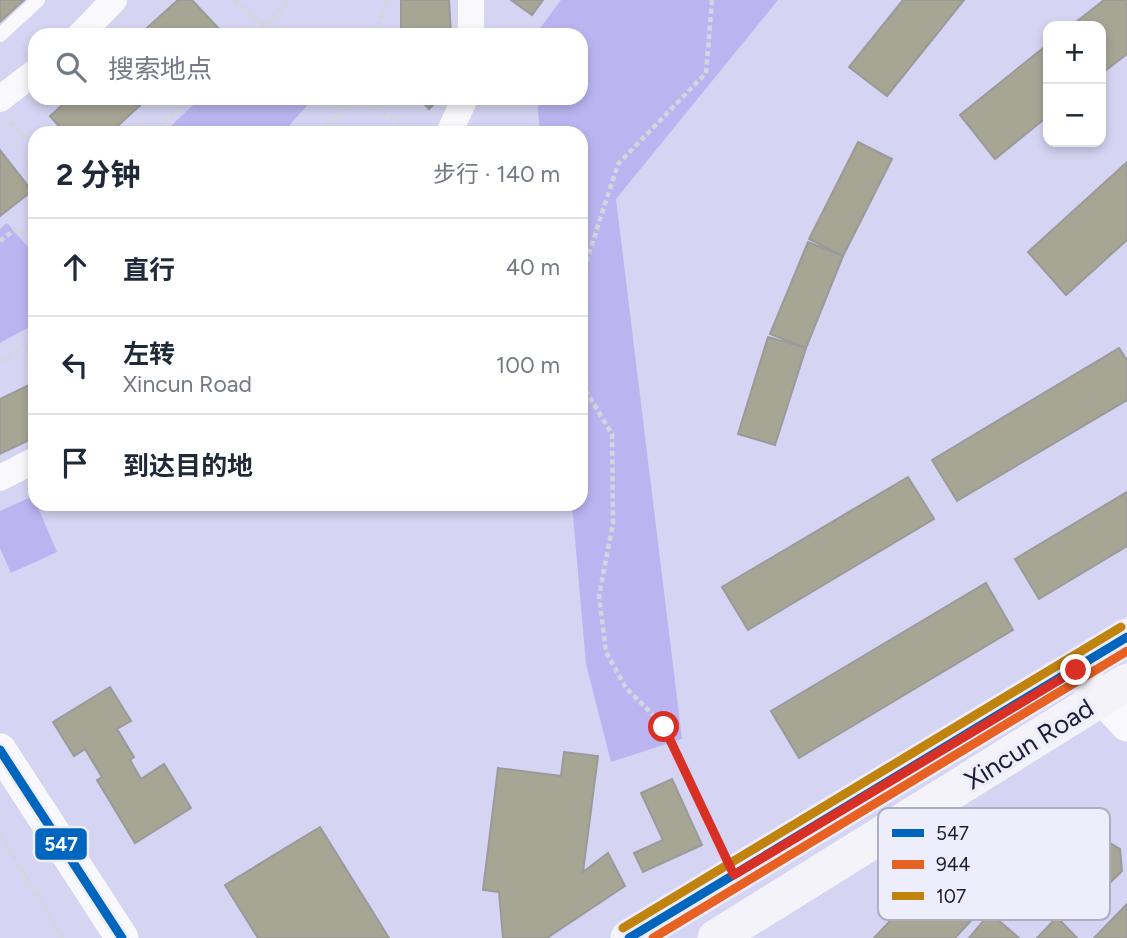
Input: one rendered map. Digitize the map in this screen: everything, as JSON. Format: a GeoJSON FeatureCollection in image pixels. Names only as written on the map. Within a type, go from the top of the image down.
{"type":"FeatureCollection","features":[{"type":"Feature","properties":{"kind":"main road","name":"Xincun Road"},"geometry":{"type":"LineString","coordinates":[[629,938],[1127,637]]}},
{"type":"Feature","properties":{"kind":"main road","name":"Xincun Road"},"geometry":{"type":"LineString","coordinates":[[925,808],[1114,690]]}},
{"type":"Feature","properties":{"kind":"main road","name":"Xincun Road"},"geometry":{"type":"LineString","coordinates":[[716,938],[878,837]]}},
{"type":"Feature","properties":{"kind":"street"},"geometry":{"type":"LineString","coordinates":[[87,28],[114,0]]}},
{"type":"Feature","properties":{"kind":"street"},"geometry":{"type":"LineString","coordinates":[[471,0],[471,28]]}},
{"type":"Feature","properties":{"kind":"street"},"geometry":{"type":"LineString","coordinates":[[0,99],[28,77]]}},
{"type":"Feature","properties":{"kind":"street"},"geometry":{"type":"LineString","coordinates":[[452,126],[462,105]]}},
{"type":"Feature","properties":{"kind":"street"},"geometry":{"type":"LineString","coordinates":[[0,478],[28,464]]}},
{"type":"Feature","properties":{"kind":"street"},"geometry":{"type":"LineString","coordinates":[[1076,670],[1114,690],[1127,725]]}},
{"type":"Feature","properties":{"kind":"street"},"geometry":{"type":"LineString","coordinates":[[0,750],[122,938]]}},
{"type":"Feature","properties":{"kind":"lane"},"geometry":{"type":"LineString","coordinates":[[0,34],[38,0]]}},
{"type":"Feature","properties":{"kind":"path"},"geometry":{"type":"LineString","coordinates":[[233,0],[268,28]]}},
{"type":"Feature","properties":{"kind":"path"},"geometry":{"type":"LineString","coordinates":[[265,26],[289,0]]}},
{"type":"Feature","properties":{"kind":"path"},"geometry":{"type":"LineString","coordinates":[[377,28],[387,0]]}},
{"type":"Feature","properties":{"kind":"path"},"geometry":{"type":"LineString","coordinates":[[588,256],[618,164],[706,73],[712,0]]}},
{"type":"Feature","properties":{"kind":"path"},"geometry":{"type":"LineString","coordinates":[[159,126],[182,105]]}},
{"type":"Feature","properties":{"kind":"path"},"geometry":{"type":"LineString","coordinates":[[326,126],[345,105]]}},
{"type":"Feature","properties":{"kind":"path"},"geometry":{"type":"LineString","coordinates":[[373,105],[406,126]]}},
{"type":"Feature","properties":{"kind":"path"},"geometry":{"type":"LineString","coordinates":[[0,114],[28,138]]}},
{"type":"Feature","properties":{"kind":"path"},"geometry":{"type":"LineString","coordinates":[[0,241],[14,230],[28,234]]}},
{"type":"Feature","properties":{"kind":"path"},"geometry":{"type":"LineString","coordinates":[[0,361],[28,346]]}},
{"type":"Feature","properties":{"kind":"path"},"geometry":{"type":"LineString","coordinates":[[588,395],[612,434],[613,523],[599,596],[606,652],[626,688],[664,727],[734,875]]}},
{"type":"Feature","properties":{"kind":"path"},"geometry":{"type":"LineString","coordinates":[[0,834],[63,938]]}},
{"type":"Feature","properties":{"kind":"shaded area"},"geometry":{"type":"Polygon","coordinates":[[[561,0],[778,0],[616,199],[682,739],[611,762],[586,664],[573,511],[588,511],[588,126],[539,126],[538,105],[588,105],[588,28],[540,28],[561,0]]]}},
{"type":"Feature","properties":{"kind":"shaded area"},"geometry":{"type":"Polygon","coordinates":[[[193,105],[307,105],[289,126],[171,126],[193,105]]]}},
{"type":"Feature","properties":{"kind":"shaded area"},"geometry":{"type":"Polygon","coordinates":[[[7,223],[28,247],[28,328],[0,343],[0,229],[7,223]]]}},
{"type":"Feature","properties":{"kind":"shaded area"},"geometry":{"type":"Polygon","coordinates":[[[28,498],[28,511],[39,511],[57,552],[11,573],[0,548],[0,511],[28,498]]]}},
{"type":"Feature","properties":{"kind":"building"},"geometry":{"type":"Polygon","coordinates":[[[0,0],[24,0],[0,22],[0,0]]]}},
{"type":"Feature","properties":{"kind":"building"},"geometry":{"type":"Polygon","coordinates":[[[178,0],[192,0],[218,28],[147,28],[178,0]]]}},
{"type":"Feature","properties":{"kind":"building"},"geometry":{"type":"Polygon","coordinates":[[[401,0],[449,0],[451,28],[401,28],[401,0]]]}},
{"type":"Feature","properties":{"kind":"building"},"geometry":{"type":"Polygon","coordinates":[[[511,0],[543,0],[532,15],[511,0]]]}},
{"type":"Feature","properties":{"kind":"building"},"geometry":{"type":"Polygon","coordinates":[[[903,0],[964,0],[887,96],[849,67],[903,0]]]}},
{"type":"Feature","properties":{"kind":"building"},"geometry":{"type":"Polygon","coordinates":[[[1104,0],[1127,0],[1127,54],[1106,70],[1106,21],[1077,21],[1104,0]]]}},
{"type":"Feature","properties":{"kind":"building"},"geometry":{"type":"Polygon","coordinates":[[[1043,48],[1043,120],[995,159],[960,115],[1043,48]]]}},
{"type":"Feature","properties":{"kind":"building"},"geometry":{"type":"Polygon","coordinates":[[[62,105],[140,105],[118,126],[59,126],[50,116],[62,105]]]}},
{"type":"Feature","properties":{"kind":"building"},"geometry":{"type":"Polygon","coordinates":[[[858,142],[892,159],[843,256],[809,239],[858,142]]]}},
{"type":"Feature","properties":{"kind":"building"},"geometry":{"type":"Polygon","coordinates":[[[0,150],[28,186],[28,194],[0,216],[0,150]]]}},
{"type":"Feature","properties":{"kind":"building"},"geometry":{"type":"Polygon","coordinates":[[[1127,162],[1127,240],[1066,295],[1028,252],[1127,162]]]}},
{"type":"Feature","properties":{"kind":"building"},"geometry":{"type":"Polygon","coordinates":[[[808,242],[843,256],[806,348],[770,334],[808,242]]]}},
{"type":"Feature","properties":{"kind":"building"},"geometry":{"type":"Polygon","coordinates":[[[768,337],[806,348],[775,445],[738,434],[768,337]]]}},
{"type":"Feature","properties":{"kind":"building"},"geometry":{"type":"Polygon","coordinates":[[[1119,348],[1127,360],[1127,400],[957,501],[932,460],[1119,348]]]}},
{"type":"Feature","properties":{"kind":"building"},"geometry":{"type":"Polygon","coordinates":[[[28,385],[28,440],[0,454],[0,399],[28,385]]]}},
{"type":"Feature","properties":{"kind":"building"},"geometry":{"type":"Polygon","coordinates":[[[908,477],[934,519],[748,630],[722,587],[908,477]]]}},
{"type":"Feature","properties":{"kind":"building"},"geometry":{"type":"Polygon","coordinates":[[[1127,492],[1127,546],[1039,599],[1015,559],[1127,492]]]}},
{"type":"Feature","properties":{"kind":"building"},"geometry":{"type":"Polygon","coordinates":[[[986,583],[1013,630],[799,758],[771,711],[986,583]]]}},
{"type":"Feature","properties":{"kind":"building"},"geometry":{"type":"Polygon","coordinates":[[[110,687],[131,721],[117,729],[134,757],[130,760],[141,779],[164,764],[191,808],[135,843],[97,780],[102,777],[85,749],[74,756],[53,722],[110,687]]]}},
{"type":"Feature","properties":{"kind":"building"},"geometry":{"type":"Polygon","coordinates":[[[564,752],[598,756],[583,872],[608,853],[625,886],[547,938],[503,938],[499,892],[483,890],[498,768],[561,776],[564,752]]]}},
{"type":"Feature","properties":{"kind":"building"},"geometry":{"type":"Polygon","coordinates":[[[672,779],[702,845],[643,872],[634,853],[663,840],[641,793],[672,779]]]}},
{"type":"Feature","properties":{"kind":"building"},"geometry":{"type":"Polygon","coordinates":[[[320,827],[389,938],[258,938],[225,885],[320,827]]]}},
{"type":"Feature","properties":{"kind":"building"},"geometry":{"type":"Polygon","coordinates":[[[1110,843],[1120,849],[1122,871],[1110,883],[1110,843]]]}},
{"type":"Feature","properties":{"kind":"building"},"geometry":{"type":"Polygon","coordinates":[[[1127,904],[1127,938],[1094,938],[1127,904]]]}},
{"type":"Feature","properties":{"kind":"building"},"geometry":{"type":"Polygon","coordinates":[[[891,920],[972,920],[955,938],[874,938],[891,920]]]}},
{"type":"Feature","properties":{"kind":"building"},"geometry":{"type":"Polygon","coordinates":[[[984,920],[998,920],[1019,938],[969,938],[984,920]]]}},
{"type":"Feature","properties":{"kind":"building"},"geometry":{"type":"Polygon","coordinates":[[[1054,920],[1060,920],[1077,938],[1037,938],[1054,920]]]}},
{"type":"Feature","properties":{"kind":"transit line","name":"107"},"geometry":{"type":"LineString","coordinates":[[623,928],[1121,627]]}},
{"type":"Feature","properties":{"kind":"transit line","name":"547"},"geometry":{"type":"LineString","coordinates":[[629,938],[1127,637]]}},
{"type":"Feature","properties":{"kind":"transit line","name":"944"},"geometry":{"type":"LineString","coordinates":[[653,938],[1127,651]]}},
{"type":"Feature","properties":{"kind":"transit line","name":"547"},"geometry":{"type":"LineString","coordinates":[[0,750],[122,938]]}},
{"type":"Feature","properties":{"kind":"route"},"geometry":{"type":"LineString","coordinates":[[664,727],[734,875],[1076,670]]}}]}
